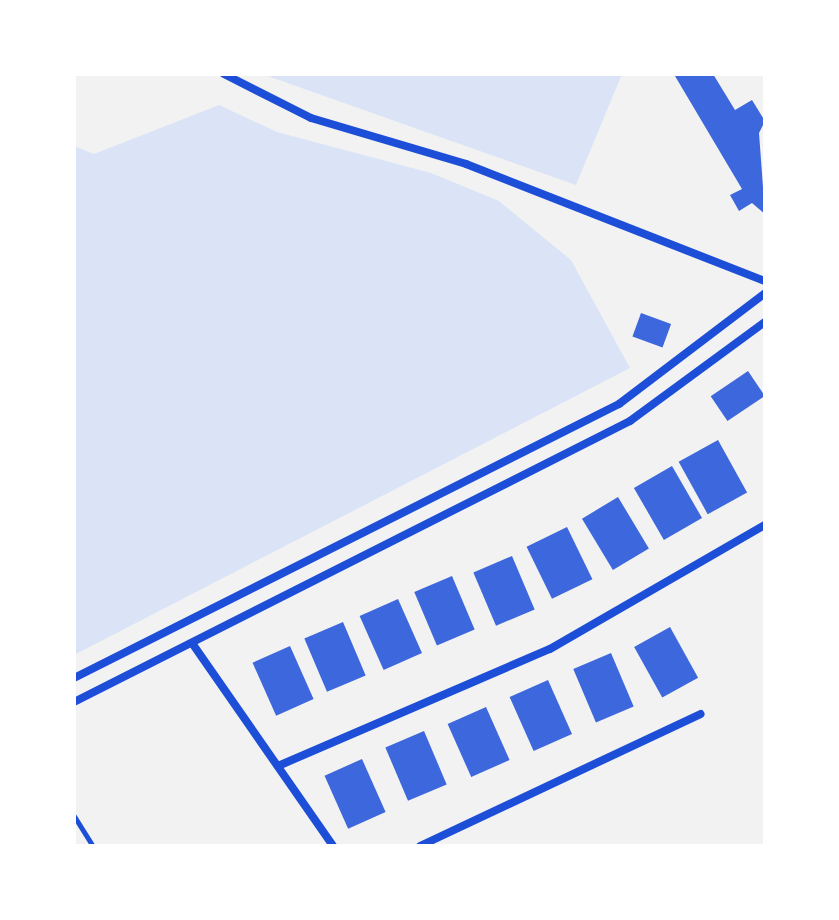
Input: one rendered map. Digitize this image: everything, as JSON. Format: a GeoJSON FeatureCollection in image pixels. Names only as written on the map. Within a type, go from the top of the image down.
{"type":"FeatureCollection","features":[{"type":"Feature","properties":{"kind":"street"},"geometry":{"type":"LineString","coordinates":[[224,74],[311,118],[466,164],[765,281]]}},
{"type":"Feature","properties":{"kind":"street"},"geometry":{"type":"LineString","coordinates":[[74,678],[597,416],[666,375],[765,293]]}},
{"type":"Feature","properties":{"kind":"street"},"geometry":{"type":"LineString","coordinates":[[74,702],[630,421],[765,322]]}},
{"type":"Feature","properties":{"kind":"street"},"geometry":{"type":"LineString","coordinates":[[278,766],[550,649],[765,525]]}},
{"type":"Feature","properties":{"kind":"street"},"geometry":{"type":"LineString","coordinates":[[192,643],[333,846]]}},
{"type":"Feature","properties":{"kind":"street"},"geometry":{"type":"LineString","coordinates":[[420,846],[700,714]]}},
{"type":"Feature","properties":{"kind":"lane"},"geometry":{"type":"LineString","coordinates":[[74,816],[93,846]]}},
{"type":"Feature","properties":{"kind":"shaded area"},"geometry":{"type":"Polygon","coordinates":[[[262,74],[622,74],[576,185],[262,74]]]}},
{"type":"Feature","properties":{"kind":"shaded area"},"geometry":{"type":"Polygon","coordinates":[[[219,105],[277,132],[431,173],[499,201],[571,260],[630,368],[74,655],[74,146],[94,154],[219,105]]]}},
{"type":"Feature","properties":{"kind":"building"},"geometry":{"type":"Polygon","coordinates":[[[713,74],[735,110],[752,100],[765,121],[759,133],[765,214],[752,203],[739,211],[730,195],[742,189],[675,76],[713,74]]]}},
{"type":"Feature","properties":{"kind":"building"},"geometry":{"type":"Polygon","coordinates":[[[641,313],[671,324],[663,347],[632,336],[641,313]]]}},
{"type":"Feature","properties":{"kind":"building"},"geometry":{"type":"Polygon","coordinates":[[[748,371],[765,396],[727,421],[711,396],[748,371]]]}},
{"type":"Feature","properties":{"kind":"building"},"geometry":{"type":"Polygon","coordinates":[[[718,440],[747,492],[708,514],[679,462],[718,440]]]}},
{"type":"Feature","properties":{"kind":"building"},"geometry":{"type":"Polygon","coordinates":[[[672,466],[702,518],[664,540],[634,488],[672,466]]]}},
{"type":"Feature","properties":{"kind":"building"},"geometry":{"type":"Polygon","coordinates":[[[618,497],[649,548],[613,570],[582,519],[618,497]]]}},
{"type":"Feature","properties":{"kind":"building"},"geometry":{"type":"Polygon","coordinates":[[[567,527],[592,579],[552,599],[527,547],[567,527]]]}},
{"type":"Feature","properties":{"kind":"building"},"geometry":{"type":"Polygon","coordinates":[[[512,556],[535,609],[496,626],[473,572],[512,556]]]}},
{"type":"Feature","properties":{"kind":"building"},"geometry":{"type":"Polygon","coordinates":[[[452,576],[475,629],[437,645],[414,592],[452,576]]]}},
{"type":"Feature","properties":{"kind":"building"},"geometry":{"type":"Polygon","coordinates":[[[398,599],[422,653],[384,670],[360,616],[398,599]]]}},
{"type":"Feature","properties":{"kind":"building"},"geometry":{"type":"Polygon","coordinates":[[[343,622],[366,675],[327,692],[304,638],[343,622]]]}},
{"type":"Feature","properties":{"kind":"building"},"geometry":{"type":"Polygon","coordinates":[[[670,627],[698,678],[662,698],[634,647],[670,627]]]}},
{"type":"Feature","properties":{"kind":"building"},"geometry":{"type":"Polygon","coordinates":[[[290,646],[314,699],[276,716],[253,663],[290,646]]]}},
{"type":"Feature","properties":{"kind":"building"},"geometry":{"type":"Polygon","coordinates":[[[611,653],[634,706],[596,722],[573,669],[611,653]]]}},
{"type":"Feature","properties":{"kind":"building"},"geometry":{"type":"Polygon","coordinates":[[[548,680],[572,734],[534,751],[510,697],[548,680]]]}},
{"type":"Feature","properties":{"kind":"building"},"geometry":{"type":"Polygon","coordinates":[[[486,707],[510,760],[471,777],[448,724],[486,707]]]}},
{"type":"Feature","properties":{"kind":"building"},"geometry":{"type":"Polygon","coordinates":[[[424,731],[447,784],[408,801],[385,747],[424,731]]]}},
{"type":"Feature","properties":{"kind":"building"},"geometry":{"type":"Polygon","coordinates":[[[362,759],[386,812],[348,829],[325,776],[362,759]]]}}]}
